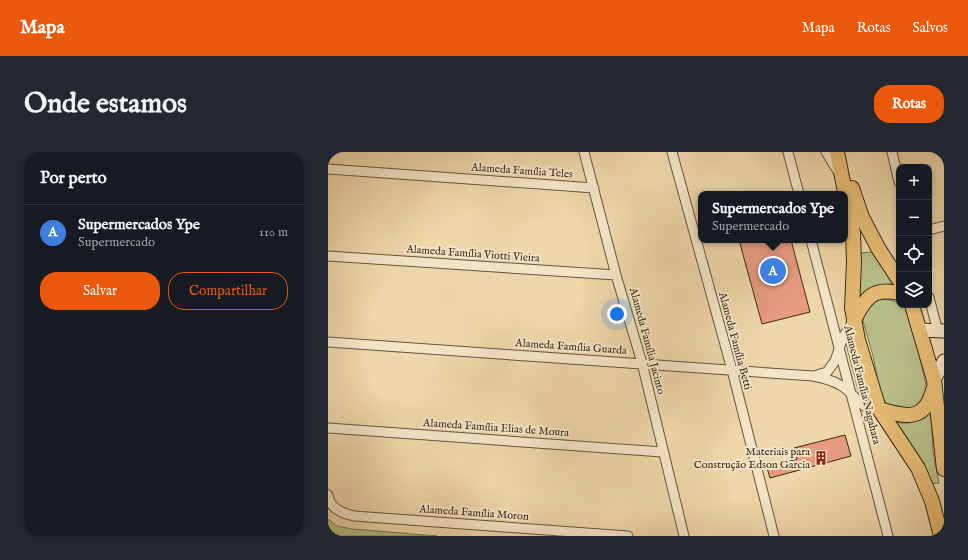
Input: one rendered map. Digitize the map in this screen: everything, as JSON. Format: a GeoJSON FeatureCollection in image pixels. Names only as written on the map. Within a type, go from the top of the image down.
{"type":"FeatureCollection","features":[{"type":"Feature","properties":{"kind":"main road"},"geometry":{"type":"LineString","coordinates":[[837,152],[844,191]]}},
{"type":"Feature","properties":{"kind":"main road"},"geometry":{"type":"LineString","coordinates":[[840,152],[862,217],[878,248],[896,275]]}},
{"type":"Feature","properties":{"kind":"main road"},"geometry":{"type":"LineString","coordinates":[[848,212],[854,245],[852,308],[879,409],[918,468],[932,501],[941,536]]}},
{"type":"Feature","properties":{"kind":"main road"},"geometry":{"type":"LineString","coordinates":[[854,320],[867,298],[877,292],[887,291],[896,292]]}},
{"type":"Feature","properties":{"kind":"main road"},"geometry":{"type":"LineString","coordinates":[[913,308],[934,384],[944,469]]}},
{"type":"Feature","properties":{"kind":"main road"},"geometry":{"type":"LineString","coordinates":[[919,330],[941,332]]}},
{"type":"Feature","properties":{"kind":"main road"},"geometry":{"type":"LineString","coordinates":[[879,409],[900,416],[914,415],[925,410],[930,402],[934,384],[944,363]]}},
{"type":"Feature","properties":{"kind":"street","name":"Alameda Família Jacinto"},"geometry":{"type":"LineString","coordinates":[[584,152],[616,275],[642,363],[662,452],[684,536]]}},
{"type":"Feature","properties":{"kind":"street","name":"Alameda Família Betti"},"geometry":{"type":"LineString","coordinates":[[672,152],[732,370],[774,536]]}},
{"type":"Feature","properties":{"kind":"street"},"geometry":{"type":"LineString","coordinates":[[788,152],[798,191]]}},
{"type":"Feature","properties":{"kind":"street"},"geometry":{"type":"LineString","coordinates":[[826,152],[842,178]]}},
{"type":"Feature","properties":{"kind":"street"},"geometry":{"type":"LineString","coordinates":[[892,152],[896,169]]}},
{"type":"Feature","properties":{"kind":"street","name":"Alameda Família Teles"},"geometry":{"type":"LineString","coordinates":[[328,169],[594,188]]}},
{"type":"Feature","properties":{"kind":"street"},"geometry":{"type":"LineString","coordinates":[[932,229],[944,226]]}},
{"type":"Feature","properties":{"kind":"street","name":"Alameda Família Nagahara"},"geometry":{"type":"LineString","coordinates":[[813,243],[888,536]]}},
{"type":"Feature","properties":{"kind":"street","name":"Alameda Família Viotti Vieira"},"geometry":{"type":"LineString","coordinates":[[328,256],[616,275]]}},
{"type":"Feature","properties":{"kind":"street"},"geometry":{"type":"LineString","coordinates":[[932,306],[941,332]]}},
{"type":"Feature","properties":{"kind":"street"},"geometry":{"type":"LineString","coordinates":[[813,376],[827,372],[835,361],[840,345],[854,320]]}},
{"type":"Feature","properties":{"kind":"street","name":"Alameda Família Guarda"},"geometry":{"type":"LineString","coordinates":[[328,342],[813,376],[831,380],[852,393]]}},
{"type":"Feature","properties":{"kind":"street"},"geometry":{"type":"LineString","coordinates":[[852,393],[861,406],[870,410],[879,409]]}},
{"type":"Feature","properties":{"kind":"street","name":"Alameda Família Elias de Moura"},"geometry":{"type":"LineString","coordinates":[[328,428],[662,452]]}},
{"type":"Feature","properties":{"kind":"street","name":"Alameda Família Moron"},"geometry":{"type":"LineString","coordinates":[[328,496],[333,506],[341,512],[354,516],[561,534],[628,536]]}},
{"type":"Feature","properties":{"kind":"green space"},"geometry":{"type":"Polygon","coordinates":[[[873,252],[896,286],[896,290],[858,301],[859,253],[873,252]]]}},
{"type":"Feature","properties":{"kind":"green space"},"geometry":{"type":"Polygon","coordinates":[[[882,299],[896,301],[896,308],[905,308],[916,341],[926,385],[926,392],[922,406],[909,412],[887,405],[881,395],[873,356],[863,321],[864,313],[867,307],[876,300],[882,299]]]}},
{"type":"Feature","properties":{"kind":"green space"},"geometry":{"type":"Polygon","coordinates":[[[849,335],[867,400],[861,401],[845,340],[849,335]]]}},
{"type":"Feature","properties":{"kind":"green space"},"geometry":{"type":"Polygon","coordinates":[[[931,409],[933,452],[939,483],[930,484],[914,451],[893,421],[899,423],[910,423],[919,419],[931,409]]]}},
{"type":"Feature","properties":{"kind":"green space"},"geometry":{"type":"Polygon","coordinates":[[[328,519],[337,526],[352,529],[437,536],[328,536],[328,519]]]}},
{"type":"Feature","properties":{"kind":"building"},"geometry":{"type":"Polygon","coordinates":[[[740,243],[792,243],[810,312],[762,324],[740,243]]]}},
{"type":"Feature","properties":{"kind":"building","name":"Materiais para Construção Edson Garcia"},"geometry":{"type":"Polygon","coordinates":[[[845,435],[851,456],[770,478],[767,468],[797,459],[794,448],[845,435]]]}},
{"type":"Feature","properties":{"kind":"place","name":"Supermercados Ype"},"geometry":{"type":"Point","coordinates":[773,271]}},
{"type":"Feature","properties":{"kind":"place","name":"Materiais para Construção Edson Garcia"},"geometry":{"type":"Point","coordinates":[821,458]}}]}
